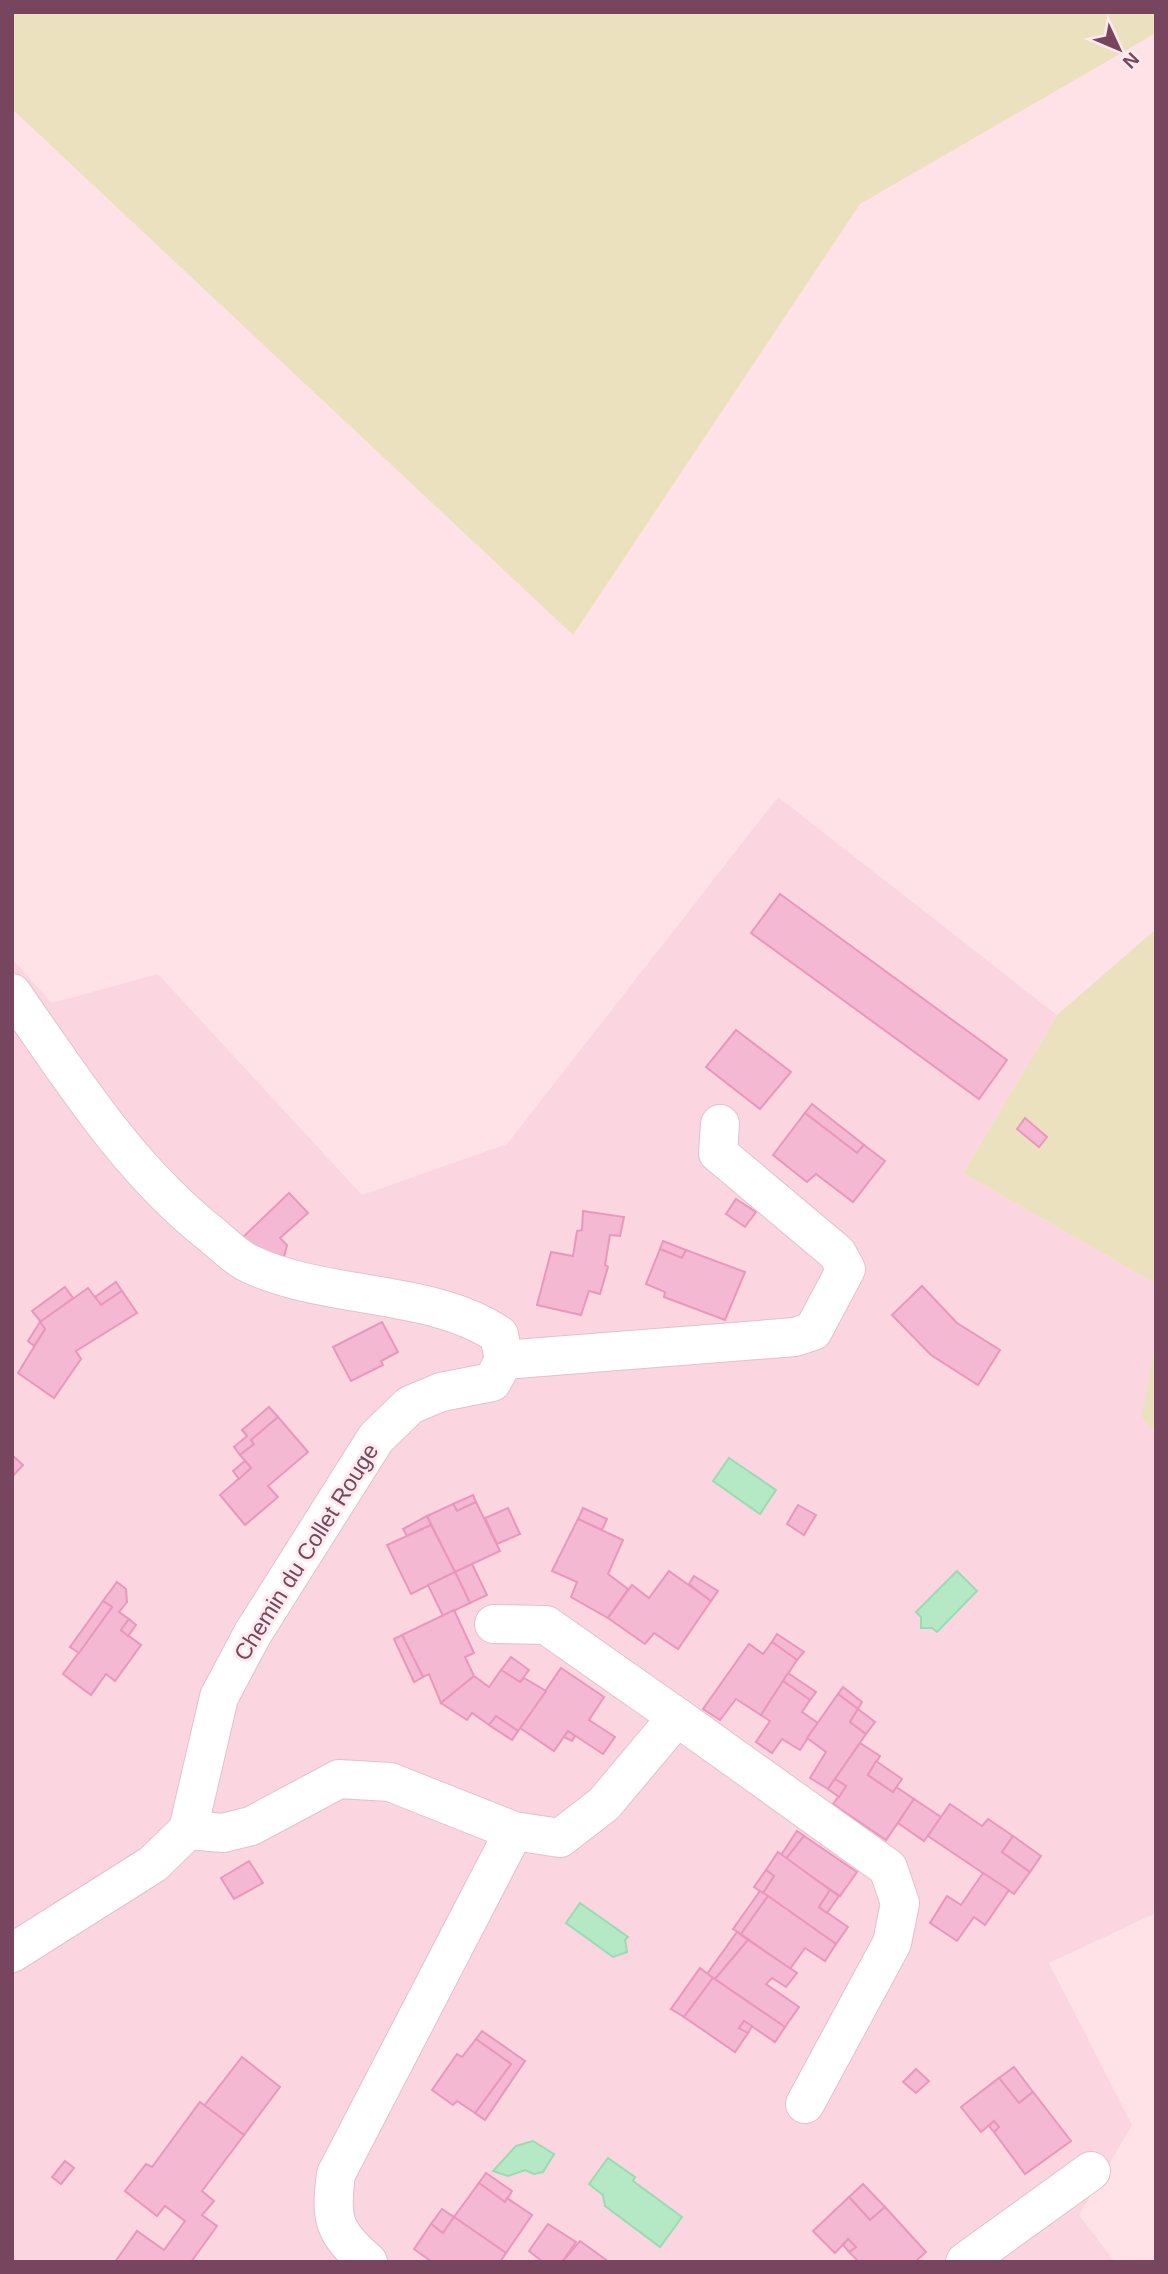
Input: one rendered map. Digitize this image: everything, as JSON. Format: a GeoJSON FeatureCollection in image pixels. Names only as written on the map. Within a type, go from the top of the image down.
{"type":"FeatureCollection","features":[{"type":"Feature","properties":{"kind":"street"},"geometry":{"type":"LineString","coordinates":[[12,993],[112,1135],[182,1212],[249,1264],[332,1289],[447,1310],[476,1319],[499,1335],[504,1360],[795,1337],[813,1331],[846,1269],[837,1253],[718,1153],[720,1124]]}},
{"type":"Feature","properties":{"kind":"street","name":"Chemin du Collet Rouge"},"geometry":{"type":"LineString","coordinates":[[188,1830],[219,1697],[253,1633],[376,1438],[410,1405],[441,1392],[492,1382],[504,1360]]}},
{"type":"Feature","properties":{"kind":"street"},"geometry":{"type":"LineString","coordinates":[[494,1624],[546,1625],[888,1868],[900,1903],[892,1943],[804,2105]]}},
{"type":"Feature","properties":{"kind":"street"},"geometry":{"type":"LineString","coordinates":[[12,1953],[153,1864],[188,1830],[223,1833],[251,1826],[340,1779],[390,1782],[514,1831],[560,1838],[604,1804],[677,1717]]}},
{"type":"Feature","properties":{"kind":"street"},"geometry":{"type":"LineString","coordinates":[[369,2262],[348,2244],[331,2211],[336,2174],[514,1831]]}},
{"type":"Feature","properties":{"kind":"street"},"geometry":{"type":"LineString","coordinates":[[965,2262],[1091,2171]]}},
{"type":"Feature","properties":{"kind":"shaded area"},"geometry":{"type":"Polygon","coordinates":[[[12,12],[1156,12],[1156,33],[860,204],[573,635],[12,109],[12,12]]]}},
{"type":"Feature","properties":{"kind":"shaded area"},"geometry":{"type":"Polygon","coordinates":[[[778,797],[1057,1015],[963,1173],[1156,1284],[1156,1336],[1143,1417],[1156,1432],[1156,1913],[1049,1963],[1132,2125],[1079,2215],[1115,2262],[12,2262],[12,959],[52,1003],[158,974],[362,1195],[507,1144],[778,797]]]}},
{"type":"Feature","properties":{"kind":"shaded area"},"geometry":{"type":"Polygon","coordinates":[[[1156,929],[1156,1284],[963,1173],[1057,1015],[1156,929]]]}},
{"type":"Feature","properties":{"kind":"shaded area"},"geometry":{"type":"Polygon","coordinates":[[[1156,1336],[1156,1432],[1142,1418],[1156,1336]]]}},
{"type":"Feature","properties":{"kind":"shaded area"},"geometry":{"type":"Polygon","coordinates":[[[729,1458],[776,1490],[760,1514],[713,1481],[729,1458]]]}},
{"type":"Feature","properties":{"kind":"shaded area"},"geometry":{"type":"Polygon","coordinates":[[[957,1571],[977,1591],[937,1632],[932,1628],[921,1628],[921,1617],[916,1612],[957,1571]]]}},
{"type":"Feature","properties":{"kind":"shaded area"},"geometry":{"type":"Polygon","coordinates":[[[580,1903],[628,1937],[625,1940],[627,1952],[613,1957],[566,1923],[580,1903]]]}},
{"type":"Feature","properties":{"kind":"shaded area"},"geometry":{"type":"Polygon","coordinates":[[[533,2141],[554,2154],[543,2172],[534,2174],[525,2170],[508,2176],[493,2171],[516,2146],[533,2141]]]}},
{"type":"Feature","properties":{"kind":"shaded area"},"geometry":{"type":"Polygon","coordinates":[[[608,2158],[635,2177],[633,2181],[682,2217],[660,2247],[605,2206],[603,2195],[589,2184],[608,2158]]]}},
{"type":"Feature","properties":{"kind":"building"},"geometry":{"type":"Polygon","coordinates":[[[780,894],[1007,1060],[979,1099],[751,933],[780,894]]]}},
{"type":"Feature","properties":{"kind":"building"},"geometry":{"type":"Polygon","coordinates":[[[736,1030],[791,1072],[760,1109],[706,1067],[736,1030]]]}},
{"type":"Feature","properties":{"kind":"building"},"geometry":{"type":"Polygon","coordinates":[[[812,1104],[864,1145],[857,1153],[805,1113],[812,1104]]]}},
{"type":"Feature","properties":{"kind":"building"},"geometry":{"type":"Polygon","coordinates":[[[805,1113],[857,1153],[864,1145],[885,1161],[853,1202],[816,1174],[807,1182],[773,1155],[805,1113]]]}},
{"type":"Feature","properties":{"kind":"building"},"geometry":{"type":"Polygon","coordinates":[[[1025,1118],[1047,1137],[1039,1147],[1017,1129],[1025,1118]]]}},
{"type":"Feature","properties":{"kind":"building"},"geometry":{"type":"Polygon","coordinates":[[[289,1193],[308,1213],[280,1238],[287,1245],[284,1257],[238,1242],[289,1193]]]}},
{"type":"Feature","properties":{"kind":"building"},"geometry":{"type":"Polygon","coordinates":[[[736,1199],[756,1212],[745,1227],[726,1214],[736,1199]]]}},
{"type":"Feature","properties":{"kind":"building"},"geometry":{"type":"Polygon","coordinates":[[[583,1211],[624,1217],[620,1236],[610,1235],[605,1265],[608,1267],[600,1294],[589,1291],[581,1315],[537,1305],[551,1252],[573,1256],[577,1231],[582,1230],[583,1211]]]}},
{"type":"Feature","properties":{"kind":"building"},"geometry":{"type":"Polygon","coordinates":[[[663,1241],[686,1250],[682,1258],[660,1249],[663,1241]]]}},
{"type":"Feature","properties":{"kind":"building"},"geometry":{"type":"Polygon","coordinates":[[[660,1249],[682,1258],[686,1250],[745,1272],[725,1320],[664,1297],[665,1292],[646,1284],[660,1249]]]}},
{"type":"Feature","properties":{"kind":"building"},"geometry":{"type":"Polygon","coordinates":[[[116,1282],[122,1291],[101,1305],[95,1297],[116,1282]]]}},
{"type":"Feature","properties":{"kind":"building"},"geometry":{"type":"Polygon","coordinates":[[[922,1286],[957,1323],[1000,1350],[978,1385],[931,1355],[892,1315],[922,1286]]]}},
{"type":"Feature","properties":{"kind":"building"},"geometry":{"type":"Polygon","coordinates":[[[65,1287],[73,1298],[41,1322],[32,1311],[65,1287]]]}},
{"type":"Feature","properties":{"kind":"building"},"geometry":{"type":"Polygon","coordinates":[[[88,1288],[101,1305],[122,1291],[137,1313],[76,1351],[81,1359],[54,1398],[18,1373],[45,1329],[40,1322],[88,1288]]]}},
{"type":"Feature","properties":{"kind":"building"},"geometry":{"type":"Polygon","coordinates":[[[40,1322],[45,1329],[34,1346],[28,1341],[40,1322]]]}},
{"type":"Feature","properties":{"kind":"building"},"geometry":{"type":"Polygon","coordinates":[[[382,1322],[398,1352],[381,1361],[383,1365],[351,1381],[333,1347],[382,1322]]]}},
{"type":"Feature","properties":{"kind":"building"},"geometry":{"type":"Polygon","coordinates":[[[269,1407],[278,1417],[251,1440],[254,1444],[240,1455],[234,1447],[247,1436],[242,1430],[269,1407]]]}},
{"type":"Feature","properties":{"kind":"building"},"geometry":{"type":"Polygon","coordinates":[[[278,1417],[308,1452],[268,1486],[278,1497],[245,1525],[220,1495],[251,1468],[240,1455],[254,1444],[251,1440],[278,1417]]]}},
{"type":"Feature","properties":{"kind":"building"},"geometry":{"type":"Polygon","coordinates":[[[12,1455],[23,1465],[12,1477],[12,1455]]]}},
{"type":"Feature","properties":{"kind":"building"},"geometry":{"type":"Polygon","coordinates":[[[245,1461],[251,1468],[239,1479],[233,1471],[245,1461]]]}},
{"type":"Feature","properties":{"kind":"building"},"geometry":{"type":"Polygon","coordinates":[[[473,1495],[476,1502],[457,1511],[453,1504],[473,1495]]]}},
{"type":"Feature","properties":{"kind":"building"},"geometry":{"type":"Polygon","coordinates":[[[476,1502],[500,1551],[455,1572],[427,1516],[453,1504],[457,1511],[476,1502]]]}},
{"type":"Feature","properties":{"kind":"building"},"geometry":{"type":"Polygon","coordinates":[[[798,1505],[816,1515],[804,1535],[787,1524],[798,1505]]]}},
{"type":"Feature","properties":{"kind":"building"},"geometry":{"type":"Polygon","coordinates":[[[508,1508],[520,1534],[497,1544],[485,1518],[508,1508]]]}},
{"type":"Feature","properties":{"kind":"building"},"geometry":{"type":"Polygon","coordinates":[[[583,1508],[607,1519],[602,1530],[578,1519],[583,1508]]]}},
{"type":"Feature","properties":{"kind":"building"},"geometry":{"type":"Polygon","coordinates":[[[427,1516],[431,1525],[407,1536],[403,1529],[427,1516]]]}},
{"type":"Feature","properties":{"kind":"building"},"geometry":{"type":"Polygon","coordinates":[[[578,1519],[623,1540],[608,1574],[628,1589],[608,1618],[571,1597],[577,1582],[552,1571],[578,1519]]]}},
{"type":"Feature","properties":{"kind":"building"},"geometry":{"type":"Polygon","coordinates":[[[431,1525],[455,1572],[411,1594],[387,1545],[431,1525]]]}},
{"type":"Feature","properties":{"kind":"building"},"geometry":{"type":"Polygon","coordinates":[[[472,1564],[487,1595],[470,1603],[455,1572],[472,1564]]]}},
{"type":"Feature","properties":{"kind":"building"},"geometry":{"type":"Polygon","coordinates":[[[669,1571],[711,1601],[678,1649],[654,1633],[645,1644],[608,1618],[632,1585],[649,1598],[669,1571]]]}},
{"type":"Feature","properties":{"kind":"building"},"geometry":{"type":"Polygon","coordinates":[[[455,1572],[470,1603],[443,1616],[428,1585],[455,1572]]]}},
{"type":"Feature","properties":{"kind":"building"},"geometry":{"type":"Polygon","coordinates":[[[694,1576],[718,1591],[711,1601],[689,1584],[694,1576]]]}},
{"type":"Feature","properties":{"kind":"building"},"geometry":{"type":"Polygon","coordinates":[[[117,1582],[126,1589],[127,1602],[119,1612],[129,1619],[121,1630],[141,1645],[115,1681],[106,1674],[91,1695],[63,1674],[112,1607],[103,1601],[117,1582]]]}},
{"type":"Feature","properties":{"kind":"building"},"geometry":{"type":"Polygon","coordinates":[[[103,1601],[112,1607],[79,1653],[70,1647],[103,1601]]]}},
{"type":"Feature","properties":{"kind":"building"},"geometry":{"type":"Polygon","coordinates":[[[454,1610],[474,1653],[465,1657],[474,1676],[441,1703],[429,1674],[423,1677],[402,1635],[454,1610]]]}},
{"type":"Feature","properties":{"kind":"building"},"geometry":{"type":"Polygon","coordinates":[[[129,1619],[136,1625],[128,1636],[121,1630],[129,1619]]]}},
{"type":"Feature","properties":{"kind":"building"},"geometry":{"type":"Polygon","coordinates":[[[777,1634],[804,1652],[797,1660],[772,1642],[777,1634]]]}},
{"type":"Feature","properties":{"kind":"building"},"geometry":{"type":"Polygon","coordinates":[[[402,1635],[423,1677],[414,1682],[394,1639],[402,1635]]]}},
{"type":"Feature","properties":{"kind":"building"},"geometry":{"type":"Polygon","coordinates":[[[772,1642],[797,1660],[761,1715],[736,1699],[720,1720],[703,1709],[749,1644],[763,1654],[772,1642]]]}},
{"type":"Feature","properties":{"kind":"building"},"geometry":{"type":"Polygon","coordinates":[[[511,1657],[529,1670],[520,1682],[501,1670],[511,1657]]]}},
{"type":"Feature","properties":{"kind":"building"},"geometry":{"type":"Polygon","coordinates":[[[561,1668],[604,1697],[589,1720],[615,1737],[603,1754],[568,1731],[554,1751],[520,1728],[561,1668]]]}},
{"type":"Feature","properties":{"kind":"building"},"geometry":{"type":"Polygon","coordinates":[[[501,1670],[520,1682],[524,1678],[546,1691],[518,1731],[496,1716],[489,1725],[472,1713],[467,1720],[441,1703],[474,1676],[489,1687],[501,1670]]]}},
{"type":"Feature","properties":{"kind":"building"},"geometry":{"type":"Polygon","coordinates":[[[788,1673],[816,1692],[810,1700],[783,1681],[788,1673]]]}},
{"type":"Feature","properties":{"kind":"building"},"geometry":{"type":"Polygon","coordinates":[[[783,1681],[810,1700],[802,1712],[818,1723],[800,1750],[782,1739],[772,1753],[756,1742],[770,1721],[761,1715],[783,1681]]]}},
{"type":"Feature","properties":{"kind":"building"},"geometry":{"type":"Polygon","coordinates":[[[843,1687],[862,1702],[858,1709],[838,1694],[843,1687]]]}},
{"type":"Feature","properties":{"kind":"building"},"geometry":{"type":"Polygon","coordinates":[[[838,1694],[858,1709],[850,1722],[866,1734],[828,1789],[810,1778],[826,1752],[807,1738],[838,1694]]]}},
{"type":"Feature","properties":{"kind":"building"},"geometry":{"type":"Polygon","coordinates":[[[858,1709],[875,1722],[866,1734],[850,1722],[858,1709]]]}},
{"type":"Feature","properties":{"kind":"building"},"geometry":{"type":"Polygon","coordinates":[[[496,1716],[518,1731],[512,1740],[489,1725],[496,1716]]]}},
{"type":"Feature","properties":{"kind":"building"},"geometry":{"type":"Polygon","coordinates":[[[568,1731],[575,1736],[572,1741],[564,1737],[568,1731]]]}},
{"type":"Feature","properties":{"kind":"building"},"geometry":{"type":"Polygon","coordinates":[[[860,1743],[880,1756],[868,1775],[893,1792],[896,1787],[914,1799],[886,1840],[833,1804],[846,1786],[835,1779],[860,1743]]]}},
{"type":"Feature","properties":{"kind":"building"},"geometry":{"type":"Polygon","coordinates":[[[876,1761],[902,1779],[893,1792],[868,1775],[876,1761]]]}},
{"type":"Feature","properties":{"kind":"building"},"geometry":{"type":"Polygon","coordinates":[[[835,1779],[846,1786],[839,1797],[828,1789],[835,1779]]]}},
{"type":"Feature","properties":{"kind":"building"},"geometry":{"type":"Polygon","coordinates":[[[914,1799],[941,1817],[924,1841],[898,1823],[914,1799]]]}},
{"type":"Feature","properties":{"kind":"building"},"geometry":{"type":"Polygon","coordinates":[[[950,1804],[982,1826],[988,1819],[1013,1836],[1002,1852],[1030,1872],[1014,1894],[928,1836],[950,1804]]]}},
{"type":"Feature","properties":{"kind":"building"},"geometry":{"type":"Polygon","coordinates":[[[797,1831],[804,1836],[786,1859],[781,1855],[797,1831]]]}},
{"type":"Feature","properties":{"kind":"building"},"geometry":{"type":"Polygon","coordinates":[[[804,1836],[857,1872],[840,1896],[786,1859],[804,1836]]]}},
{"type":"Feature","properties":{"kind":"building"},"geometry":{"type":"Polygon","coordinates":[[[1013,1836],[1041,1856],[1030,1872],[1002,1852],[1013,1836]]]}},
{"type":"Feature","properties":{"kind":"building"},"geometry":{"type":"Polygon","coordinates":[[[778,1852],[830,1890],[819,1907],[848,1927],[836,1944],[763,1893],[774,1876],[766,1870],[778,1852]]]}},
{"type":"Feature","properties":{"kind":"building"},"geometry":{"type":"Polygon","coordinates":[[[249,1861],[263,1883],[234,1899],[221,1878],[249,1861]]]}},
{"type":"Feature","properties":{"kind":"building"},"geometry":{"type":"Polygon","coordinates":[[[766,1870],[774,1876],[763,1893],[754,1887],[766,1870]]]}},
{"type":"Feature","properties":{"kind":"building"},"geometry":{"type":"Polygon","coordinates":[[[983,1873],[1009,1890],[985,1925],[974,1917],[957,1941],[930,1923],[947,1896],[961,1905],[983,1873]]]}},
{"type":"Feature","properties":{"kind":"building"},"geometry":{"type":"Polygon","coordinates":[[[830,1890],[839,1896],[827,1913],[819,1907],[830,1890]]]}},
{"type":"Feature","properties":{"kind":"building"},"geometry":{"type":"Polygon","coordinates":[[[760,1891],[768,1896],[741,1934],[733,1929],[760,1891]]]}},
{"type":"Feature","properties":{"kind":"building"},"geometry":{"type":"Polygon","coordinates":[[[768,1896],[836,1944],[825,1961],[805,1948],[790,1969],[741,1934],[768,1896]]]}},
{"type":"Feature","properties":{"kind":"building"},"geometry":{"type":"Polygon","coordinates":[[[737,1932],[748,1940],[715,1979],[707,1974],[737,1932]]]}},
{"type":"Feature","properties":{"kind":"building"},"geometry":{"type":"Polygon","coordinates":[[[748,1940],[797,1973],[786,1987],[772,1978],[766,1984],[799,2007],[785,2027],[715,1979],[748,1940]]]}},
{"type":"Feature","properties":{"kind":"building"},"geometry":{"type":"Polygon","coordinates":[[[700,1968],[713,1978],[684,2017],[671,2009],[700,1968]]]}},
{"type":"Feature","properties":{"kind":"building"},"geometry":{"type":"Polygon","coordinates":[[[713,1978],[785,2027],[775,2042],[744,2021],[739,2028],[748,2033],[735,2052],[684,2017],[713,1978]]]}},
{"type":"Feature","properties":{"kind":"building"},"geometry":{"type":"Polygon","coordinates":[[[744,2021],[752,2026],[748,2033],[739,2028],[744,2021]]]}},
{"type":"Feature","properties":{"kind":"building"},"geometry":{"type":"Polygon","coordinates":[[[482,2031],[525,2061],[485,2120],[475,2113],[511,2064],[476,2039],[482,2031]]]}},
{"type":"Feature","properties":{"kind":"building"},"geometry":{"type":"Polygon","coordinates":[[[476,2039],[511,2064],[475,2113],[457,2101],[453,2105],[432,2090],[457,2054],[462,2057],[476,2039]]]}},
{"type":"Feature","properties":{"kind":"building"},"geometry":{"type":"Polygon","coordinates":[[[242,2057],[280,2087],[244,2135],[204,2106],[242,2057]]]}},
{"type":"Feature","properties":{"kind":"building"},"geometry":{"type":"Polygon","coordinates":[[[1014,2067],[1033,2092],[1019,2103],[999,2078],[1014,2067]]]}},
{"type":"Feature","properties":{"kind":"building"},"geometry":{"type":"Polygon","coordinates":[[[916,2069],[929,2081],[916,2093],[903,2082],[916,2069]]]}},
{"type":"Feature","properties":{"kind":"building"},"geometry":{"type":"Polygon","coordinates":[[[999,2078],[1019,2103],[1033,2092],[1071,2141],[1025,2174],[994,2132],[999,2127],[994,2121],[981,2132],[961,2107],[999,2078]]]}},
{"type":"Feature","properties":{"kind":"building"},"geometry":{"type":"Polygon","coordinates":[[[200,2102],[244,2135],[202,2191],[214,2201],[202,2215],[217,2226],[191,2262],[115,2262],[137,2231],[164,2250],[185,2221],[165,2206],[157,2216],[125,2191],[146,2164],[152,2167],[200,2102]]]}},
{"type":"Feature","properties":{"kind":"building"},"geometry":{"type":"Polygon","coordinates":[[[994,2121],[999,2127],[994,2132],[989,2126],[994,2121]]]}},
{"type":"Feature","properties":{"kind":"building"},"geometry":{"type":"Polygon","coordinates":[[[65,2161],[74,2168],[61,2184],[52,2177],[65,2161]]]}},
{"type":"Feature","properties":{"kind":"building"},"geometry":{"type":"Polygon","coordinates":[[[486,2173],[512,2191],[505,2202],[479,2183],[486,2173]]]}},
{"type":"Feature","properties":{"kind":"building"},"geometry":{"type":"Polygon","coordinates":[[[479,2183],[505,2202],[507,2198],[532,2215],[506,2253],[454,2217],[479,2183]]]}},
{"type":"Feature","properties":{"kind":"building"},"geometry":{"type":"Polygon","coordinates":[[[863,2184],[885,2207],[870,2220],[849,2197],[863,2184]]]}},
{"type":"Feature","properties":{"kind":"building"},"geometry":{"type":"Polygon","coordinates":[[[849,2197],[870,2220],[885,2207],[926,2252],[915,2262],[859,2262],[849,2252],[856,2247],[848,2239],[835,2253],[813,2231],[849,2197]]]}},
{"type":"Feature","properties":{"kind":"building"},"geometry":{"type":"Polygon","coordinates":[[[442,2209],[454,2217],[443,2233],[431,2224],[442,2209]]]}},
{"type":"Feature","properties":{"kind":"building"},"geometry":{"type":"Polygon","coordinates":[[[454,2217],[506,2253],[500,2262],[432,2262],[414,2249],[431,2224],[443,2233],[454,2217]]]}},
{"type":"Feature","properties":{"kind":"building"},"geometry":{"type":"Polygon","coordinates":[[[548,2224],[576,2242],[562,2262],[543,2262],[529,2251],[548,2224]]]}},
{"type":"Feature","properties":{"kind":"building"},"geometry":{"type":"Polygon","coordinates":[[[848,2239],[856,2247],[849,2252],[843,2245],[848,2239]]]}},
{"type":"Feature","properties":{"kind":"building"},"geometry":{"type":"Polygon","coordinates":[[[580,2241],[609,2262],[562,2262],[580,2241]]]}}]}
